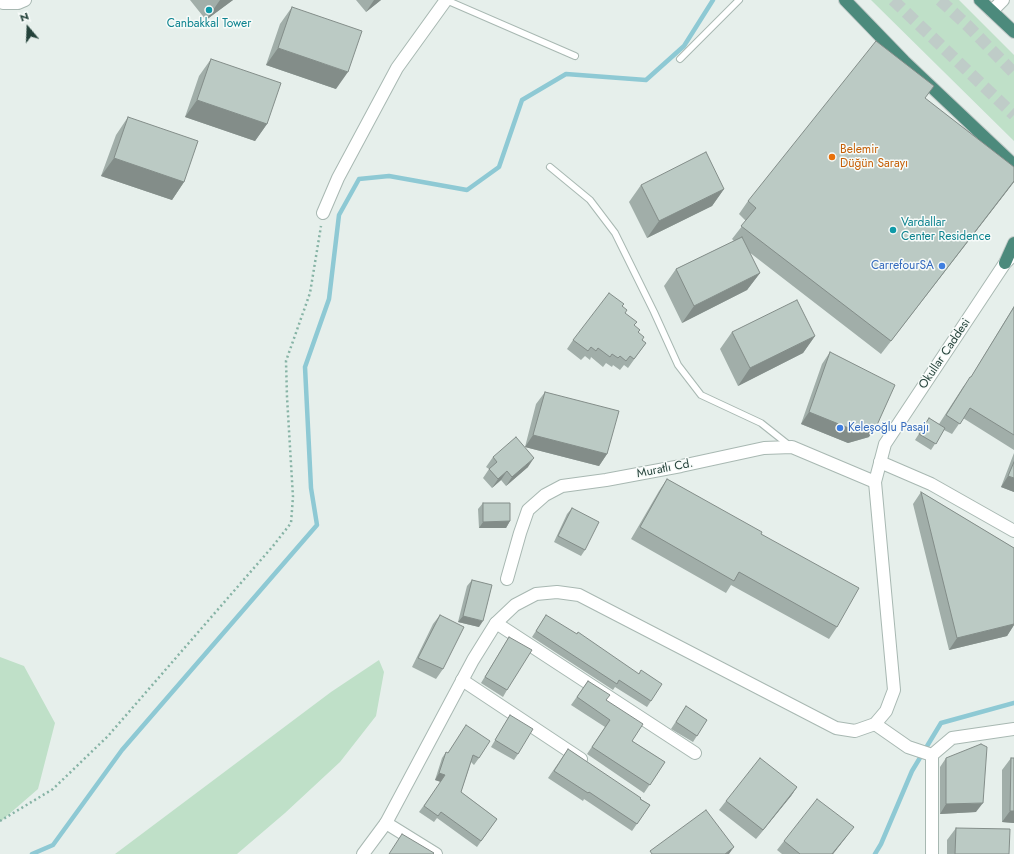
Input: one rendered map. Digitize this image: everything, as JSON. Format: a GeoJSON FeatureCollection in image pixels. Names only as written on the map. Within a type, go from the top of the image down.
{"type":"FeatureCollection","features":[{"type":"Feature","properties":{"kind":"highway"},"geometry":{"type":"LineString","coordinates":[[844,0],[904,61],[1014,165]]}},
{"type":"Feature","properties":{"kind":"highway"},"geometry":{"type":"LineString","coordinates":[[980,0],[1014,32]]}},
{"type":"Feature","properties":{"kind":"highway"},"geometry":{"type":"LineString","coordinates":[[1005,263],[1014,243]]}},
{"type":"Feature","properties":{"kind":"street"},"geometry":{"type":"LineString","coordinates":[[0,1],[4,3],[18,3],[25,0]]}},
{"type":"Feature","properties":{"kind":"street"},"geometry":{"type":"LineString","coordinates":[[323,213],[338,178],[397,68],[446,0]]}},
{"type":"Feature","properties":{"kind":"street"},"geometry":{"type":"LineString","coordinates":[[992,12],[1003,0]]}},
{"type":"Feature","properties":{"kind":"street","name":"Okullar Caddesi"},"geometry":{"type":"LineString","coordinates":[[874,724],[886,711],[894,690],[875,482],[885,444],[1005,263],[1014,254]]}},
{"type":"Feature","properties":{"kind":"street","name":"Muratlı Cd."},"geometry":{"type":"LineString","coordinates":[[507,579],[528,510],[545,495],[562,486],[606,480],[681,466],[764,448],[792,447],[875,482]]}},
{"type":"Feature","properties":{"kind":"street"},"geometry":{"type":"LineString","coordinates":[[880,462],[931,484],[1014,531]]}},
{"type":"Feature","properties":{"kind":"street"},"geometry":{"type":"LineString","coordinates":[[363,854],[386,823],[473,660],[496,623],[515,605],[536,594],[557,592],[580,595],[836,728],[855,731],[874,724],[908,747],[932,755]]}},
{"type":"Feature","properties":{"kind":"street"},"geometry":{"type":"LineString","coordinates":[[496,623],[695,753]]}},
{"type":"Feature","properties":{"kind":"street"},"geometry":{"type":"LineString","coordinates":[[462,680],[591,766]]}},
{"type":"Feature","properties":{"kind":"street"},"geometry":{"type":"LineString","coordinates":[[932,854],[932,755],[952,738],[1014,729]]}},
{"type":"Feature","properties":{"kind":"street"},"geometry":{"type":"LineString","coordinates":[[386,823],[436,854]]}},
{"type":"Feature","properties":{"kind":"lane"},"geometry":{"type":"LineString","coordinates":[[446,0],[575,56]]}},
{"type":"Feature","properties":{"kind":"lane"},"geometry":{"type":"LineString","coordinates":[[680,59],[740,0]]}},
{"type":"Feature","properties":{"kind":"lane"},"geometry":{"type":"LineString","coordinates":[[550,167],[590,200],[614,233],[654,312],[678,365],[701,395],[761,423],[792,447]]}},
{"type":"Feature","properties":{"kind":"path"},"geometry":{"type":"LineString","coordinates":[[0,821],[53,789],[108,736],[273,546],[291,522],[293,497],[286,361],[310,293],[323,213]]}},
{"type":"Feature","properties":{"kind":"green space"},"geometry":{"type":"Polygon","coordinates":[[[871,0],[959,0],[1014,55],[1014,141],[871,0]]]}},
{"type":"Feature","properties":{"kind":"green space"},"geometry":{"type":"Polygon","coordinates":[[[0,657],[24,666],[55,723],[38,789],[0,822],[0,657]]]}},
{"type":"Feature","properties":{"kind":"green space"},"geometry":{"type":"Polygon","coordinates":[[[379,660],[384,672],[376,716],[340,762],[285,813],[237,854],[115,854],[331,692],[379,660]]]}},
{"type":"Feature","properties":{"kind":"building"},"geometry":{"type":"Polygon","coordinates":[[[292,7],[362,31],[348,72],[278,48],[292,7]]]}},
{"type":"Feature","properties":{"kind":"building"},"geometry":{"type":"Polygon","coordinates":[[[876,41],[934,86],[925,98],[1014,167],[1014,181],[891,341],[741,226],[756,208],[748,201],[876,41]]]}},
{"type":"Feature","properties":{"kind":"building"},"geometry":{"type":"Polygon","coordinates":[[[211,59],[281,83],[267,124],[197,100],[211,59]]]}},
{"type":"Feature","properties":{"kind":"building"},"geometry":{"type":"Polygon","coordinates":[[[128,117],[198,141],[184,182],[114,158],[128,117]]]}},
{"type":"Feature","properties":{"kind":"building"},"geometry":{"type":"Polygon","coordinates":[[[706,152],[724,189],[659,221],[641,185],[706,152]]]}},
{"type":"Feature","properties":{"kind":"building"},"geometry":{"type":"Polygon","coordinates":[[[742,237],[760,273],[694,306],[676,269],[742,237]]]}},
{"type":"Feature","properties":{"kind":"building"},"geometry":{"type":"Polygon","coordinates":[[[609,293],[624,304],[622,306],[627,310],[625,313],[637,322],[634,325],[640,330],[638,332],[644,337],[642,340],[646,343],[634,359],[630,356],[626,361],[620,356],[618,358],[612,354],[610,357],[598,348],[596,351],[591,347],[588,351],[573,340],[609,293]]]}},
{"type":"Feature","properties":{"kind":"building"},"geometry":{"type":"Polygon","coordinates":[[[797,300],[815,336],[750,368],[732,332],[797,300]]]}},
{"type":"Feature","properties":{"kind":"building"},"geometry":{"type":"Polygon","coordinates":[[[1014,307],[1014,435],[970,408],[960,424],[946,415],[1014,307]]]}},
{"type":"Feature","properties":{"kind":"building"},"geometry":{"type":"Polygon","coordinates":[[[830,352],[895,385],[877,425],[856,431],[809,412],[830,352]]]}},
{"type":"Feature","properties":{"kind":"building"},"geometry":{"type":"Polygon","coordinates":[[[545,392],[619,411],[607,454],[533,435],[545,392]]]}},
{"type":"Feature","properties":{"kind":"building"},"geometry":{"type":"Polygon","coordinates":[[[929,418],[945,428],[936,444],[919,434],[929,418]]]}},
{"type":"Feature","properties":{"kind":"building"},"geometry":{"type":"Polygon","coordinates":[[[516,437],[534,458],[512,477],[507,471],[498,479],[489,469],[497,462],[493,457],[516,437]]]}},
{"type":"Feature","properties":{"kind":"building"},"geometry":{"type":"Polygon","coordinates":[[[1014,462],[1014,478],[1008,476],[1014,462]]]}},
{"type":"Feature","properties":{"kind":"building"},"geometry":{"type":"Polygon","coordinates":[[[667,479],[762,532],[761,534],[859,588],[837,627],[739,572],[734,581],[640,527],[667,479]]]}},
{"type":"Feature","properties":{"kind":"building"},"geometry":{"type":"Polygon","coordinates":[[[921,492],[1014,548],[1014,624],[957,638],[921,492]]]}},
{"type":"Feature","properties":{"kind":"building"},"geometry":{"type":"Polygon","coordinates":[[[483,503],[510,503],[510,521],[483,522],[483,503]]]}},
{"type":"Feature","properties":{"kind":"building"},"geometry":{"type":"Polygon","coordinates":[[[572,508],[599,522],[585,550],[558,536],[572,508]]]}},
{"type":"Feature","properties":{"kind":"building"},"geometry":{"type":"Polygon","coordinates":[[[472,580],[492,585],[483,621],[463,616],[472,580]]]}},
{"type":"Feature","properties":{"kind":"building"},"geometry":{"type":"Polygon","coordinates":[[[440,615],[464,627],[443,669],[418,658],[440,615]]]}},
{"type":"Feature","properties":{"kind":"building"},"geometry":{"type":"Polygon","coordinates":[[[546,615],[577,634],[578,632],[639,674],[641,670],[662,684],[651,701],[619,680],[617,684],[536,631],[546,615]]]}},
{"type":"Feature","properties":{"kind":"building"},"geometry":{"type":"Polygon","coordinates":[[[509,637],[532,650],[507,690],[485,677],[509,637]]]}},
{"type":"Feature","properties":{"kind":"building"},"geometry":{"type":"Polygon","coordinates":[[[588,681],[610,695],[606,700],[643,724],[632,741],[665,762],[650,785],[592,747],[610,720],[577,697],[588,681]]]}},
{"type":"Feature","properties":{"kind":"building"},"geometry":{"type":"Polygon","coordinates":[[[686,706],[707,720],[697,736],[676,722],[686,706]]]}},
{"type":"Feature","properties":{"kind":"building"},"geometry":{"type":"Polygon","coordinates":[[[510,715],[533,729],[518,754],[495,740],[510,715]]]}},
{"type":"Feature","properties":{"kind":"building"},"geometry":{"type":"Polygon","coordinates":[[[466,725],[490,741],[479,758],[473,755],[461,792],[497,819],[481,841],[441,812],[438,816],[424,806],[445,775],[439,773],[446,752],[448,753],[466,725]]]}},
{"type":"Feature","properties":{"kind":"building"},"geometry":{"type":"Polygon","coordinates":[[[981,744],[987,747],[983,803],[946,804],[946,758],[981,744]]]}},
{"type":"Feature","properties":{"kind":"building"},"geometry":{"type":"Polygon","coordinates":[[[568,749],[650,805],[637,824],[554,771],[568,749]]]}},
{"type":"Feature","properties":{"kind":"building"},"geometry":{"type":"Polygon","coordinates":[[[760,758],[797,787],[763,830],[726,801],[760,758]]]}},
{"type":"Feature","properties":{"kind":"building"},"geometry":{"type":"Polygon","coordinates":[[[1011,758],[1014,758],[1014,811],[1010,811],[1011,758]]]}},
{"type":"Feature","properties":{"kind":"building"},"geometry":{"type":"Polygon","coordinates":[[[817,799],[854,827],[832,854],[800,854],[784,841],[817,799]]]}},
{"type":"Feature","properties":{"kind":"building"},"geometry":{"type":"Polygon","coordinates":[[[706,810],[734,847],[725,854],[652,854],[650,851],[706,810]]]}},
{"type":"Feature","properties":{"kind":"building"},"geometry":{"type":"Polygon","coordinates":[[[956,828],[1010,829],[1009,854],[955,854],[956,828]]]}},
{"type":"Feature","properties":{"kind":"building"},"geometry":{"type":"Polygon","coordinates":[[[402,834],[434,853],[389,854],[402,834]]]}},
{"type":"Feature","properties":{"kind":"waterway"},"geometry":{"type":"LineString","coordinates":[[32,854],[53,845],[122,750],[317,525],[311,488],[305,367],[329,299],[339,215],[359,179],[389,176],[467,190],[499,167],[522,100],[566,74],[646,80],[684,46],[713,0]]}},
{"type":"Feature","properties":{"kind":"waterway"},"geometry":{"type":"LineString","coordinates":[[875,854],[881,844],[912,771],[941,723],[1014,703]]}},
{"type":"Feature","properties":{"kind":"tunnel"},"geometry":{"type":"LineString","coordinates":[[893,0],[1014,115]]}},
{"type":"Feature","properties":{"kind":"tunnel"},"geometry":{"type":"LineString","coordinates":[[940,0],[1014,73]]}},
{"type":"Feature","properties":{"kind":"place","name":"Canbakkal Tower"},"geometry":{"type":"Point","coordinates":[209,10]}},
{"type":"Feature","properties":{"kind":"place","name":"Belemir Düğün Sarayı"},"geometry":{"type":"Point","coordinates":[832,157]}},
{"type":"Feature","properties":{"kind":"place","name":"Vardallar Center Residence"},"geometry":{"type":"Point","coordinates":[893,230]}},
{"type":"Feature","properties":{"kind":"place","name":"CarrefourSA"},"geometry":{"type":"Point","coordinates":[942,266]}},
{"type":"Feature","properties":{"kind":"place","name":"Keleşoğlu Pasajı"},"geometry":{"type":"Point","coordinates":[840,428]}}]}
